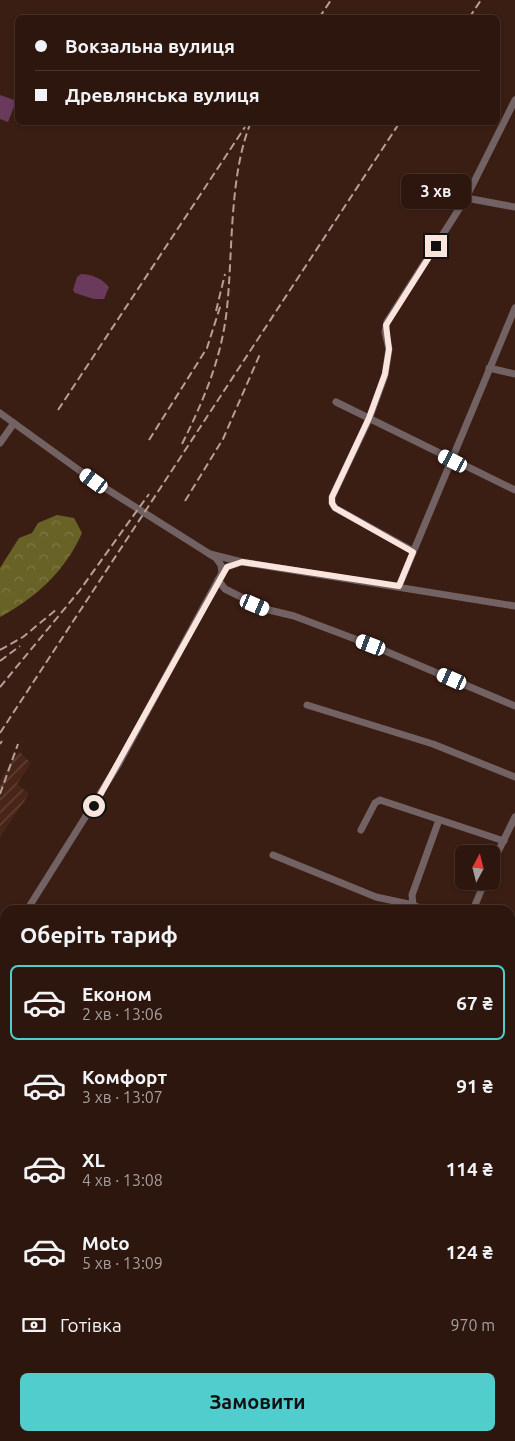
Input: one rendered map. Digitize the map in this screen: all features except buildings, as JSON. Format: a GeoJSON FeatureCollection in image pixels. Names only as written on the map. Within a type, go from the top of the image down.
{"type":"FeatureCollection","features":[{"type":"Feature","properties":{"kind":"street"},"geometry":{"type":"LineString","coordinates":[[413,552],[335,508],[332,503],[336,487],[369,418],[385,374],[389,349],[386,325],[466,198],[515,100]]}},
{"type":"Feature","properties":{"kind":"street"},"geometry":{"type":"LineString","coordinates":[[466,198],[515,207]]}},
{"type":"Feature","properties":{"kind":"street"},"geometry":{"type":"LineString","coordinates":[[399,586],[453,461],[489,368],[515,308]]}},
{"type":"Feature","properties":{"kind":"street"},"geometry":{"type":"LineString","coordinates":[[489,368],[515,374]]}},
{"type":"Feature","properties":{"kind":"street"},"geometry":{"type":"LineString","coordinates":[[336,402],[515,490]]}},
{"type":"Feature","properties":{"kind":"street"},"geometry":{"type":"LineString","coordinates":[[0,413],[94,481],[210,554],[221,565],[220,576],[225,589],[255,605],[294,616],[438,672],[515,706]]}},
{"type":"Feature","properties":{"kind":"street"},"geometry":{"type":"LineString","coordinates":[[0,443],[14,423]]}},
{"type":"Feature","properties":{"kind":"street"},"geometry":{"type":"LineString","coordinates":[[210,554],[242,562],[515,606]]}},
{"type":"Feature","properties":{"kind":"street"},"geometry":{"type":"LineString","coordinates":[[30,905],[108,783],[220,576],[227,567],[242,562]]}},
{"type":"Feature","properties":{"kind":"street"},"geometry":{"type":"LineString","coordinates":[[307,705],[433,744],[515,777]]}},
{"type":"Feature","properties":{"kind":"street"},"geometry":{"type":"LineString","coordinates":[[362,830],[375,803],[380,800],[504,841]]}},
{"type":"Feature","properties":{"kind":"street"},"geometry":{"type":"LineString","coordinates":[[500,849],[515,817]]}},
{"type":"Feature","properties":{"kind":"street"},"geometry":{"type":"LineString","coordinates":[[273,855],[376,897],[413,905],[412,896],[439,820]]}},
{"type":"Feature","properties":{"kind":"street"},"geometry":{"type":"LineString","coordinates":[[475,905],[481,890]]}},
{"type":"Feature","properties":{"kind":"shaded area"},"geometry":{"type":"Polygon","coordinates":[[[0,95],[14,100],[15,104],[8,122],[0,119],[0,95]]]}},
{"type":"Feature","properties":{"kind":"shaded area"},"geometry":{"type":"Polygon","coordinates":[[[81,274],[96,277],[109,287],[104,299],[94,299],[75,293],[73,290],[77,277],[81,274]]]}},
{"type":"Feature","properties":{"kind":"shaded area"},"geometry":{"type":"Polygon","coordinates":[[[19,751],[31,763],[17,784],[29,794],[0,837],[0,780],[19,751]]]}},
{"type":"Feature","properties":{"kind":"green space"},"geometry":{"type":"Polygon","coordinates":[[[57,515],[74,518],[82,533],[75,547],[58,571],[38,592],[0,617],[0,568],[19,538],[32,533],[38,523],[57,515]]]}},
{"type":"Feature","properties":{"kind":"railway"},"geometry":{"type":"LineString","coordinates":[[321,15],[331,0]]}},
{"type":"Feature","properties":{"kind":"railway"},"geometry":{"type":"LineString","coordinates":[[471,15],[481,0]]}},
{"type":"Feature","properties":{"kind":"railway"},"geometry":{"type":"LineString","coordinates":[[182,444],[205,395],[225,326],[235,189],[244,143],[250,125]]}},
{"type":"Feature","properties":{"kind":"railway"},"geometry":{"type":"LineString","coordinates":[[0,733],[398,125]]}},
{"type":"Feature","properties":{"kind":"railway"},"geometry":{"type":"LineString","coordinates":[[58,410],[245,127]]}},
{"type":"Feature","properties":{"kind":"railway"},"geometry":{"type":"LineString","coordinates":[[216,311],[225,274]]}},
{"type":"Feature","properties":{"kind":"railway"},"geometry":{"type":"LineString","coordinates":[[149,440],[207,348],[221,304]]}},
{"type":"Feature","properties":{"kind":"railway"},"geometry":{"type":"LineString","coordinates":[[185,501],[223,439],[260,354]]}},
{"type":"Feature","properties":{"kind":"railway"},"geometry":{"type":"LineString","coordinates":[[0,687],[80,590],[149,494]]}},
{"type":"Feature","properties":{"kind":"railway"},"geometry":{"type":"LineString","coordinates":[[0,650],[23,637],[57,609]]}},
{"type":"Feature","properties":{"kind":"railway"},"geometry":{"type":"LineString","coordinates":[[0,661],[20,646]]}},
{"type":"Feature","properties":{"kind":"railway"},"geometry":{"type":"LineString","coordinates":[[0,794],[18,744]]}},
{"type":"Feature","properties":{"kind":"route"},"geometry":{"type":"LineString","coordinates":[[94,806],[227,567],[242,562],[399,586],[413,552],[335,508],[332,503],[332,497],[369,418],[385,374],[389,349],[385,332],[386,325],[436,246]]}}]}
